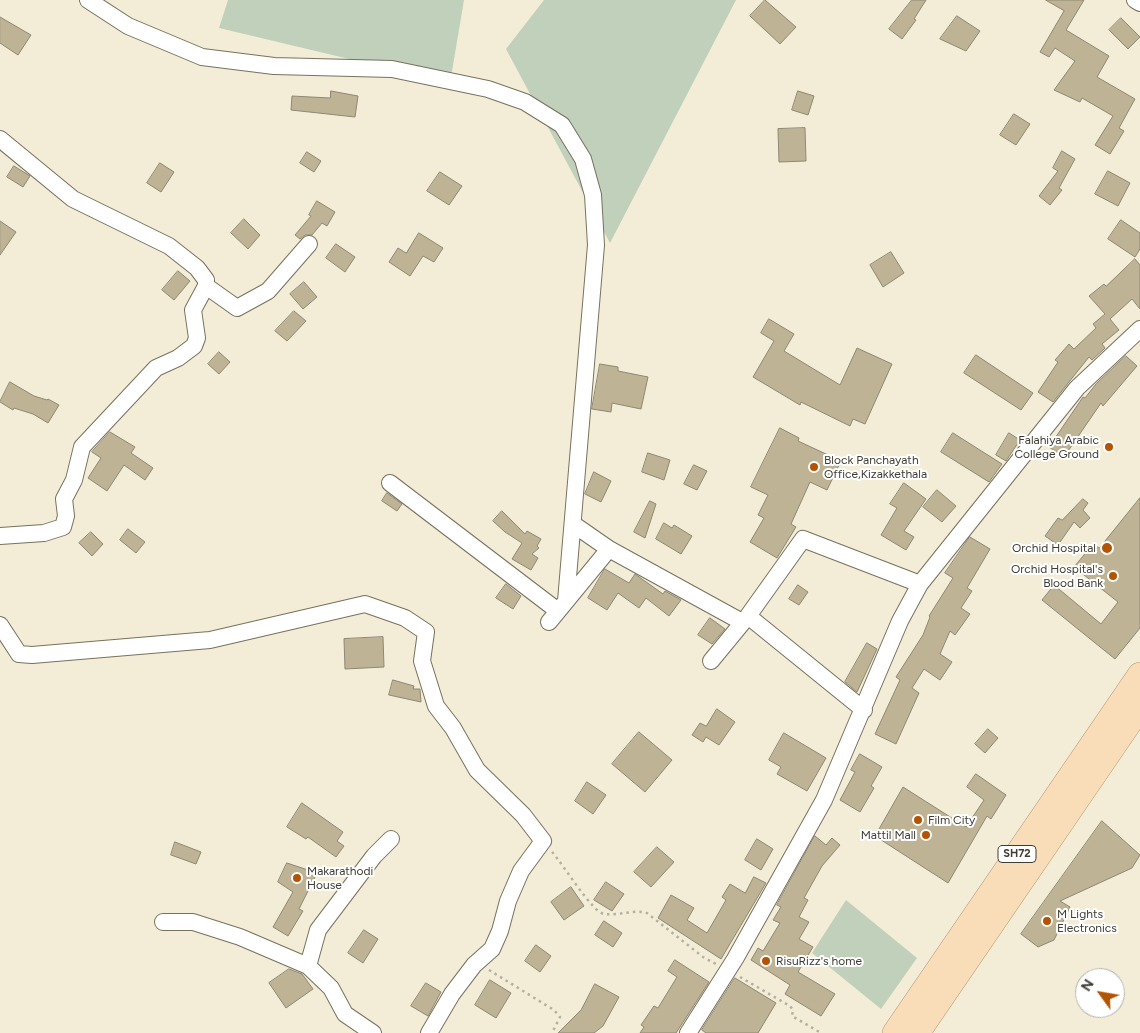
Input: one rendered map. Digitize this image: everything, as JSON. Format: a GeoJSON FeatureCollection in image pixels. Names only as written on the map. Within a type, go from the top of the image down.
{"type":"FeatureCollection","features":[{"type":"Feature","properties":{"kind":"main road","name":"SH72"},"geometry":{"type":"LineString","coordinates":[[895,1033],[1140,675]]}},
{"type":"Feature","properties":{"kind":"main road","name":"SH72"},"geometry":{"type":"LineString","coordinates":[[917,1033],[1140,707]]}},
{"type":"Feature","properties":{"kind":"street"},"geometry":{"type":"LineString","coordinates":[[88,0],[128,26],[202,57],[274,66],[392,69],[516,98],[562,125],[583,160],[590,186],[596,245],[573,524],[558,611]]}},
{"type":"Feature","properties":{"kind":"street"},"geometry":{"type":"LineString","coordinates":[[1135,0],[1140,3]]}},
{"type":"Feature","properties":{"kind":"street"},"geometry":{"type":"LineString","coordinates":[[0,139],[73,199],[169,246],[204,274],[206,286],[193,310],[197,338],[194,346],[178,358],[156,368],[82,446],[74,480],[64,499],[66,516],[63,527],[44,533],[0,536]]}},
{"type":"Feature","properties":{"kind":"street"},"geometry":{"type":"LineString","coordinates":[[206,286],[236,308],[268,292],[309,244]]}},
{"type":"Feature","properties":{"kind":"street"},"geometry":{"type":"LineString","coordinates":[[688,1033],[728,970],[824,800],[843,750],[864,710],[900,621],[920,584],[1077,388],[1140,329]]}},
{"type":"Feature","properties":{"kind":"street"},"geometry":{"type":"LineString","coordinates":[[390,483],[558,611]]}},
{"type":"Feature","properties":{"kind":"street"},"geometry":{"type":"LineString","coordinates":[[573,524],[609,549],[745,619],[864,710]]}},
{"type":"Feature","properties":{"kind":"street"},"geometry":{"type":"LineString","coordinates":[[711,661],[745,619],[802,538],[920,584]]}},
{"type":"Feature","properties":{"kind":"street"},"geometry":{"type":"LineString","coordinates":[[558,611],[609,549]]}},
{"type":"Feature","properties":{"kind":"street"},"geometry":{"type":"LineString","coordinates":[[0,625],[19,654],[32,655],[210,640],[364,604],[405,618],[426,632],[422,661],[436,706],[453,728],[477,770],[523,815],[543,841],[521,870],[508,901],[500,931],[492,949],[476,963],[452,994],[429,1033]]}},
{"type":"Feature","properties":{"kind":"street"},"geometry":{"type":"LineString","coordinates":[[308,966],[318,930],[374,856],[391,839]]}},
{"type":"Feature","properties":{"kind":"street"},"geometry":{"type":"LineString","coordinates":[[163,922],[193,922],[240,937],[308,966],[331,988],[345,1014],[373,1033]]}},
{"type":"Feature","properties":{"kind":"path"},"geometry":{"type":"LineString","coordinates":[[543,841],[568,870],[593,908],[605,914],[648,913],[703,957],[790,1006],[793,1010],[792,1016],[821,1033]]}},
{"type":"Feature","properties":{"kind":"path"},"geometry":{"type":"LineString","coordinates":[[476,963],[554,1010],[560,1017],[552,1033]]}},
{"type":"Feature","properties":{"kind":"green space"},"geometry":{"type":"Polygon","coordinates":[[[228,0],[464,0],[450,83],[219,28],[228,0]]]}},
{"type":"Feature","properties":{"kind":"green space"},"geometry":{"type":"Polygon","coordinates":[[[544,0],[736,0],[610,243],[506,49],[544,0]]]}},
{"type":"Feature","properties":{"kind":"green space"},"geometry":{"type":"Polygon","coordinates":[[[846,900],[917,958],[881,1009],[812,953],[846,900]]]}},
{"type":"Feature","properties":{"kind":"building"},"geometry":{"type":"Polygon","coordinates":[[[765,0],[796,27],[780,44],[750,16],[765,0]]]}},
{"type":"Feature","properties":{"kind":"building"},"geometry":{"type":"Polygon","coordinates":[[[912,0],[926,0],[914,19],[916,20],[902,39],[889,29],[912,0]]]}},
{"type":"Feature","properties":{"kind":"building"},"geometry":{"type":"Polygon","coordinates":[[[1046,0],[1084,0],[1066,30],[1109,56],[1097,77],[1135,99],[1119,128],[1124,131],[1110,154],[1095,145],[1113,116],[1082,98],[1080,102],[1054,90],[1075,61],[1055,48],[1049,57],[1040,52],[1064,11],[1046,0]]]}},
{"type":"Feature","properties":{"kind":"building"},"geometry":{"type":"Polygon","coordinates":[[[957,16],[980,31],[966,51],[940,39],[957,16]]]}},
{"type":"Feature","properties":{"kind":"building"},"geometry":{"type":"Polygon","coordinates":[[[0,17],[31,35],[18,55],[0,43],[0,17]]]}},
{"type":"Feature","properties":{"kind":"building"},"geometry":{"type":"Polygon","coordinates":[[[1121,18],[1140,37],[1128,49],[1109,30],[1121,18]]]}},
{"type":"Feature","properties":{"kind":"building"},"geometry":{"type":"Polygon","coordinates":[[[331,91],[358,96],[355,117],[291,110],[292,96],[330,98],[331,91]]]}},
{"type":"Feature","properties":{"kind":"building"},"geometry":{"type":"Polygon","coordinates":[[[798,91],[814,96],[808,115],[792,110],[798,91]]]}},
{"type":"Feature","properties":{"kind":"building"},"geometry":{"type":"Polygon","coordinates":[[[1014,114],[1030,124],[1016,145],[1000,135],[1014,114]]]}},
{"type":"Feature","properties":{"kind":"building"},"geometry":{"type":"Polygon","coordinates":[[[805,128],[806,161],[779,162],[778,129],[805,128]]]}},
{"type":"Feature","properties":{"kind":"building"},"geometry":{"type":"Polygon","coordinates":[[[1062,151],[1075,159],[1059,188],[1062,190],[1050,205],[1039,196],[1058,171],[1053,168],[1062,151]]]}},
{"type":"Feature","properties":{"kind":"building"},"geometry":{"type":"Polygon","coordinates":[[[307,152],[321,161],[314,172],[300,163],[307,152]]]}},
{"type":"Feature","properties":{"kind":"building"},"geometry":{"type":"Polygon","coordinates":[[[160,163],[174,172],[161,192],[147,183],[160,163]]]}},
{"type":"Feature","properties":{"kind":"building"},"geometry":{"type":"Polygon","coordinates":[[[14,166],[30,176],[23,187],[7,177],[14,166]]]}},
{"type":"Feature","properties":{"kind":"building"},"geometry":{"type":"Polygon","coordinates":[[[1108,171],[1130,183],[1118,206],[1095,194],[1108,171]]]}},
{"type":"Feature","properties":{"kind":"building"},"geometry":{"type":"Polygon","coordinates":[[[440,172],[462,186],[449,205],[427,191],[440,172]]]}},
{"type":"Feature","properties":{"kind":"building"},"geometry":{"type":"Polygon","coordinates":[[[317,201],[335,212],[327,226],[322,223],[312,235],[305,235],[300,239],[295,235],[311,216],[309,215],[317,201]]]}},
{"type":"Feature","properties":{"kind":"building"},"geometry":{"type":"Polygon","coordinates":[[[244,219],[260,235],[248,249],[231,233],[244,219]]]}},
{"type":"Feature","properties":{"kind":"building"},"geometry":{"type":"Polygon","coordinates":[[[1121,220],[1140,233],[1140,249],[1135,257],[1108,239],[1121,220]]]}},
{"type":"Feature","properties":{"kind":"building"},"geometry":{"type":"Polygon","coordinates":[[[0,221],[16,232],[0,255],[0,221]]]}},
{"type":"Feature","properties":{"kind":"building"},"geometry":{"type":"Polygon","coordinates":[[[419,233],[443,248],[434,262],[423,256],[410,276],[389,262],[398,248],[406,253],[419,233]]]}},
{"type":"Feature","properties":{"kind":"building"},"geometry":{"type":"Polygon","coordinates":[[[336,244],[355,257],[345,272],[326,258],[336,244]]]}},
{"type":"Feature","properties":{"kind":"building"},"geometry":{"type":"Polygon","coordinates":[[[891,252],[904,273],[883,287],[870,265],[891,252]]]}},
{"type":"Feature","properties":{"kind":"building"},"geometry":{"type":"Polygon","coordinates":[[[1135,259],[1140,265],[1140,309],[1132,299],[1110,319],[1119,330],[1102,344],[1105,348],[1092,360],[1089,357],[1053,402],[1038,392],[1058,362],[1055,360],[1069,344],[1074,349],[1096,328],[1093,324],[1105,314],[1089,296],[1104,284],[1106,286],[1135,259]]]}},
{"type":"Feature","properties":{"kind":"building"},"geometry":{"type":"Polygon","coordinates":[[[178,271],[190,281],[174,300],[162,290],[178,271]]]}},
{"type":"Feature","properties":{"kind":"building"},"geometry":{"type":"Polygon","coordinates":[[[304,282],[317,297],[303,309],[290,294],[304,282]]]}},
{"type":"Feature","properties":{"kind":"building"},"geometry":{"type":"Polygon","coordinates":[[[294,311],[306,321],[287,341],[275,331],[294,311]]]}},
{"type":"Feature","properties":{"kind":"building"},"geometry":{"type":"Polygon","coordinates":[[[769,319],[794,334],[784,351],[840,385],[857,348],[892,364],[865,424],[853,419],[850,426],[801,402],[800,405],[753,377],[774,341],[761,333],[769,319]]]}},
{"type":"Feature","properties":{"kind":"building"},"geometry":{"type":"Polygon","coordinates":[[[219,352],[230,362],[219,374],[208,364],[219,352]]]}},
{"type":"Feature","properties":{"kind":"building"},"geometry":{"type":"Polygon","coordinates":[[[976,355],[1033,393],[1021,410],[964,373],[976,355]]]}},
{"type":"Feature","properties":{"kind":"building"},"geometry":{"type":"Polygon","coordinates":[[[1126,356],[1137,366],[1103,406],[1101,403],[1064,457],[1049,447],[1083,397],[1085,398],[1096,384],[1126,356]]]}},
{"type":"Feature","properties":{"kind":"building"},"geometry":{"type":"Polygon","coordinates":[[[600,364],[618,367],[618,371],[648,377],[641,409],[612,403],[611,412],[592,409],[600,364]]]}},
{"type":"Feature","properties":{"kind":"building"},"geometry":{"type":"Polygon","coordinates":[[[10,382],[34,396],[48,399],[59,405],[48,423],[33,414],[14,408],[13,410],[0,402],[10,382]]]}},
{"type":"Feature","properties":{"kind":"building"},"geometry":{"type":"Polygon","coordinates":[[[780,428],[799,438],[798,441],[841,461],[827,490],[810,482],[791,524],[796,527],[777,558],[750,542],[764,518],[758,515],[768,495],[751,487],[780,428]]]}},
{"type":"Feature","properties":{"kind":"building"},"geometry":{"type":"Polygon","coordinates":[[[110,432],[135,447],[131,453],[153,468],[145,480],[124,465],[107,491],[88,478],[101,458],[92,452],[110,432]]]}},
{"type":"Feature","properties":{"kind":"building"},"geometry":{"type":"Polygon","coordinates":[[[953,433],[1002,464],[989,482],[941,452],[953,433]]]}},
{"type":"Feature","properties":{"kind":"building"},"geometry":{"type":"Polygon","coordinates":[[[1009,433],[1020,440],[1006,461],[996,455],[1009,433]]]}},
{"type":"Feature","properties":{"kind":"building"},"geometry":{"type":"Polygon","coordinates":[[[648,453],[670,460],[664,480],[642,472],[648,453]]]}},
{"type":"Feature","properties":{"kind":"building"},"geometry":{"type":"Polygon","coordinates":[[[694,465],[707,471],[697,490],[684,484],[694,465]]]}},
{"type":"Feature","properties":{"kind":"building"},"geometry":{"type":"Polygon","coordinates":[[[594,472],[611,481],[601,502],[585,494],[594,472]]]}},
{"type":"Feature","properties":{"kind":"building"},"geometry":{"type":"Polygon","coordinates":[[[904,483],[926,499],[904,531],[914,537],[906,550],[881,535],[897,508],[890,504],[904,483]]]}},
{"type":"Feature","properties":{"kind":"building"},"geometry":{"type":"Polygon","coordinates":[[[937,490],[956,506],[942,522],[923,507],[937,490]]]}},
{"type":"Feature","properties":{"kind":"building"},"geometry":{"type":"Polygon","coordinates":[[[387,493],[402,504],[397,511],[382,501],[387,493]]]}},
{"type":"Feature","properties":{"kind":"building","name":"Orchid Hospital"},"geometry":{"type":"Polygon","coordinates":[[[1140,498],[1140,628],[1115,659],[1042,600],[1054,585],[1101,624],[1118,602],[1074,567],[1093,544],[1099,548],[1140,498]]]}},
{"type":"Feature","properties":{"kind":"building"},"geometry":{"type":"Polygon","coordinates":[[[1083,499],[1088,503],[1083,510],[1090,518],[1080,528],[1074,522],[1058,545],[1045,536],[1058,518],[1062,520],[1083,499]]]}},
{"type":"Feature","properties":{"kind":"building"},"geometry":{"type":"Polygon","coordinates":[[[650,501],[656,504],[645,538],[634,532],[650,501]]]}},
{"type":"Feature","properties":{"kind":"building"},"geometry":{"type":"Polygon","coordinates":[[[502,511],[525,534],[527,531],[541,539],[537,546],[539,548],[532,554],[538,558],[531,570],[512,559],[522,543],[505,532],[493,521],[502,511]]]}},
{"type":"Feature","properties":{"kind":"building"},"geometry":{"type":"Polygon","coordinates":[[[664,523],[672,528],[674,525],[692,536],[681,554],[656,539],[664,523]]]}},
{"type":"Feature","properties":{"kind":"building"},"geometry":{"type":"Polygon","coordinates":[[[128,529],[145,542],[136,553],[120,540],[128,529]]]}},
{"type":"Feature","properties":{"kind":"building"},"geometry":{"type":"Polygon","coordinates":[[[91,532],[103,544],[92,556],[79,543],[91,532]]]}},
{"type":"Feature","properties":{"kind":"building"},"geometry":{"type":"Polygon","coordinates":[[[970,537],[990,549],[967,588],[972,591],[961,608],[970,614],[955,635],[950,631],[940,654],[952,662],[940,680],[924,669],[912,688],[919,693],[896,744],[875,734],[900,680],[896,677],[923,635],[929,616],[953,578],[945,573],[970,537]]]}},
{"type":"Feature","properties":{"kind":"building"},"geometry":{"type":"Polygon","coordinates":[[[605,569],[629,583],[635,574],[663,594],[665,591],[681,600],[669,616],[646,598],[639,608],[618,593],[607,610],[588,598],[605,569]]]}},
{"type":"Feature","properties":{"kind":"building"},"geometry":{"type":"Polygon","coordinates":[[[506,584],[521,596],[513,609],[496,598],[506,584]]]}},
{"type":"Feature","properties":{"kind":"building"},"geometry":{"type":"Polygon","coordinates":[[[798,585],[808,592],[799,605],[789,599],[798,585]]]}},
{"type":"Feature","properties":{"kind":"building"},"geometry":{"type":"Polygon","coordinates":[[[710,618],[725,629],[712,644],[698,635],[710,618]]]}},
{"type":"Feature","properties":{"kind":"building"},"geometry":{"type":"Polygon","coordinates":[[[383,637],[384,667],[345,669],[344,639],[383,637]]]}},
{"type":"Feature","properties":{"kind":"building"},"geometry":{"type":"Polygon","coordinates":[[[867,643],[877,649],[857,692],[845,682],[867,643]]]}},
{"type":"Feature","properties":{"kind":"building"},"geometry":{"type":"Polygon","coordinates":[[[393,680],[414,686],[413,689],[420,689],[421,702],[389,695],[393,680]]]}},
{"type":"Feature","properties":{"kind":"building"},"geometry":{"type":"Polygon","coordinates":[[[717,709],[735,722],[719,745],[706,737],[703,742],[692,735],[700,723],[706,726],[717,709]]]}},
{"type":"Feature","properties":{"kind":"building"},"geometry":{"type":"Polygon","coordinates":[[[988,729],[998,738],[985,753],[975,744],[988,729]]]}},
{"type":"Feature","properties":{"kind":"building"},"geometry":{"type":"Polygon","coordinates":[[[639,732],[672,760],[645,792],[612,764],[639,732]]]}},
{"type":"Feature","properties":{"kind":"building"},"geometry":{"type":"Polygon","coordinates":[[[784,733],[826,758],[807,791],[777,774],[781,767],[769,760],[784,733]]]}},
{"type":"Feature","properties":{"kind":"building"},"geometry":{"type":"Polygon","coordinates":[[[860,754],[882,767],[871,786],[874,788],[860,812],[840,800],[855,772],[851,770],[860,754]]]}},
{"type":"Feature","properties":{"kind":"building","name":"Mattil Mall"},"geometry":{"type":"Polygon","coordinates":[[[976,774],[1006,795],[991,819],[987,816],[948,883],[875,836],[903,787],[966,827],[984,800],[967,787],[976,774]]]}},
{"type":"Feature","properties":{"kind":"building"},"geometry":{"type":"Polygon","coordinates":[[[587,782],[606,795],[593,814],[575,801],[587,782]]]}},
{"type":"Feature","properties":{"kind":"building"},"geometry":{"type":"Polygon","coordinates":[[[302,803],[343,832],[337,841],[344,846],[336,857],[308,837],[306,839],[287,827],[302,803]]]}},
{"type":"Feature","properties":{"kind":"building"},"geometry":{"type":"Polygon","coordinates":[[[1102,821],[1140,855],[1132,868],[1060,901],[1070,907],[1054,940],[1038,947],[1021,934],[1102,821]]]}},
{"type":"Feature","properties":{"kind":"building"},"geometry":{"type":"Polygon","coordinates":[[[815,836],[826,845],[832,838],[840,845],[822,866],[804,898],[808,900],[799,917],[809,922],[799,939],[813,947],[798,972],[835,994],[821,1016],[785,994],[790,985],[751,960],[758,948],[763,951],[780,923],[773,920],[781,907],[777,905],[815,836]]]}},
{"type":"Feature","properties":{"kind":"building"},"geometry":{"type":"Polygon","coordinates":[[[757,839],[773,849],[761,870],[745,860],[757,839]]]}},
{"type":"Feature","properties":{"kind":"building"},"geometry":{"type":"Polygon","coordinates":[[[175,842],[201,852],[196,864],[171,855],[175,842]]]}},
{"type":"Feature","properties":{"kind":"building"},"geometry":{"type":"Polygon","coordinates":[[[657,847],[674,862],[651,887],[634,872],[657,847]]]}},
{"type":"Feature","properties":{"kind":"building"},"geometry":{"type":"Polygon","coordinates":[[[287,863],[317,873],[299,909],[303,911],[288,936],[273,927],[293,892],[278,882],[287,863]]]}},
{"type":"Feature","properties":{"kind":"building"},"geometry":{"type":"Polygon","coordinates":[[[754,877],[766,883],[721,959],[658,918],[671,895],[694,908],[687,920],[707,933],[726,900],[722,897],[730,884],[745,893],[754,877]]]}},
{"type":"Feature","properties":{"kind":"building"},"geometry":{"type":"Polygon","coordinates":[[[606,882],[624,894],[612,911],[594,900],[606,882]]]}},
{"type":"Feature","properties":{"kind":"building"},"geometry":{"type":"Polygon","coordinates":[[[571,887],[584,906],[564,920],[551,902],[571,887]]]}},
{"type":"Feature","properties":{"kind":"building"},"geometry":{"type":"Polygon","coordinates":[[[604,921],[622,933],[613,947],[595,935],[604,921]]]}},
{"type":"Feature","properties":{"kind":"building"},"geometry":{"type":"Polygon","coordinates":[[[364,930],[378,939],[363,963],[348,953],[364,930]]]}},
{"type":"Feature","properties":{"kind":"building"},"geometry":{"type":"Polygon","coordinates":[[[536,945],[551,956],[540,972],[525,961],[536,945]]]}},
{"type":"Feature","properties":{"kind":"building"},"geometry":{"type":"Polygon","coordinates":[[[675,960],[709,982],[676,1033],[640,1033],[644,1027],[641,1025],[654,1006],[658,1008],[677,977],[668,971],[675,960]]]}},
{"type":"Feature","properties":{"kind":"building"},"geometry":{"type":"Polygon","coordinates":[[[289,969],[302,974],[313,989],[286,1008],[269,983],[289,969]]]}},
{"type":"Feature","properties":{"kind":"building"},"geometry":{"type":"Polygon","coordinates":[[[735,978],[776,1003],[758,1033],[706,1033],[702,1030],[735,978]]]}},
{"type":"Feature","properties":{"kind":"building"},"geometry":{"type":"Polygon","coordinates":[[[490,980],[511,993],[496,1018],[475,1005],[490,980]]]}},
{"type":"Feature","properties":{"kind":"building"},"geometry":{"type":"Polygon","coordinates":[[[426,983],[441,992],[428,1016],[411,1006],[426,983]]]}},
{"type":"Feature","properties":{"kind":"building"},"geometry":{"type":"Polygon","coordinates":[[[595,984],[619,997],[603,1026],[594,1033],[558,1033],[581,1010],[595,984]]]}},
{"type":"Feature","properties":{"kind":"place","name":"Falahiya Arabic College Ground"},"geometry":{"type":"Point","coordinates":[1109,447]}},
{"type":"Feature","properties":{"kind":"place","name":"Block Panchayath Office,Kizakkethala"},"geometry":{"type":"Point","coordinates":[814,467]}},
{"type":"Feature","properties":{"kind":"place","name":"Orchid Hospital"},"geometry":{"type":"Point","coordinates":[1107,548]}},
{"type":"Feature","properties":{"kind":"place","name":"Orchid Hospital's Blood Bank"},"geometry":{"type":"Point","coordinates":[1113,576]}},
{"type":"Feature","properties":{"kind":"place","name":"Film City"},"geometry":{"type":"Point","coordinates":[918,820]}},
{"type":"Feature","properties":{"kind":"place","name":"Mattil Mall"},"geometry":{"type":"Point","coordinates":[926,835]}},
{"type":"Feature","properties":{"kind":"place","name":"Makarathodi House"},"geometry":{"type":"Point","coordinates":[297,878]}},
{"type":"Feature","properties":{"kind":"place","name":"M Lights Electronics"},"geometry":{"type":"Point","coordinates":[1047,921]}},
{"type":"Feature","properties":{"kind":"place","name":"RisuRizz's home"},"geometry":{"type":"Point","coordinates":[766,961]}}]}
